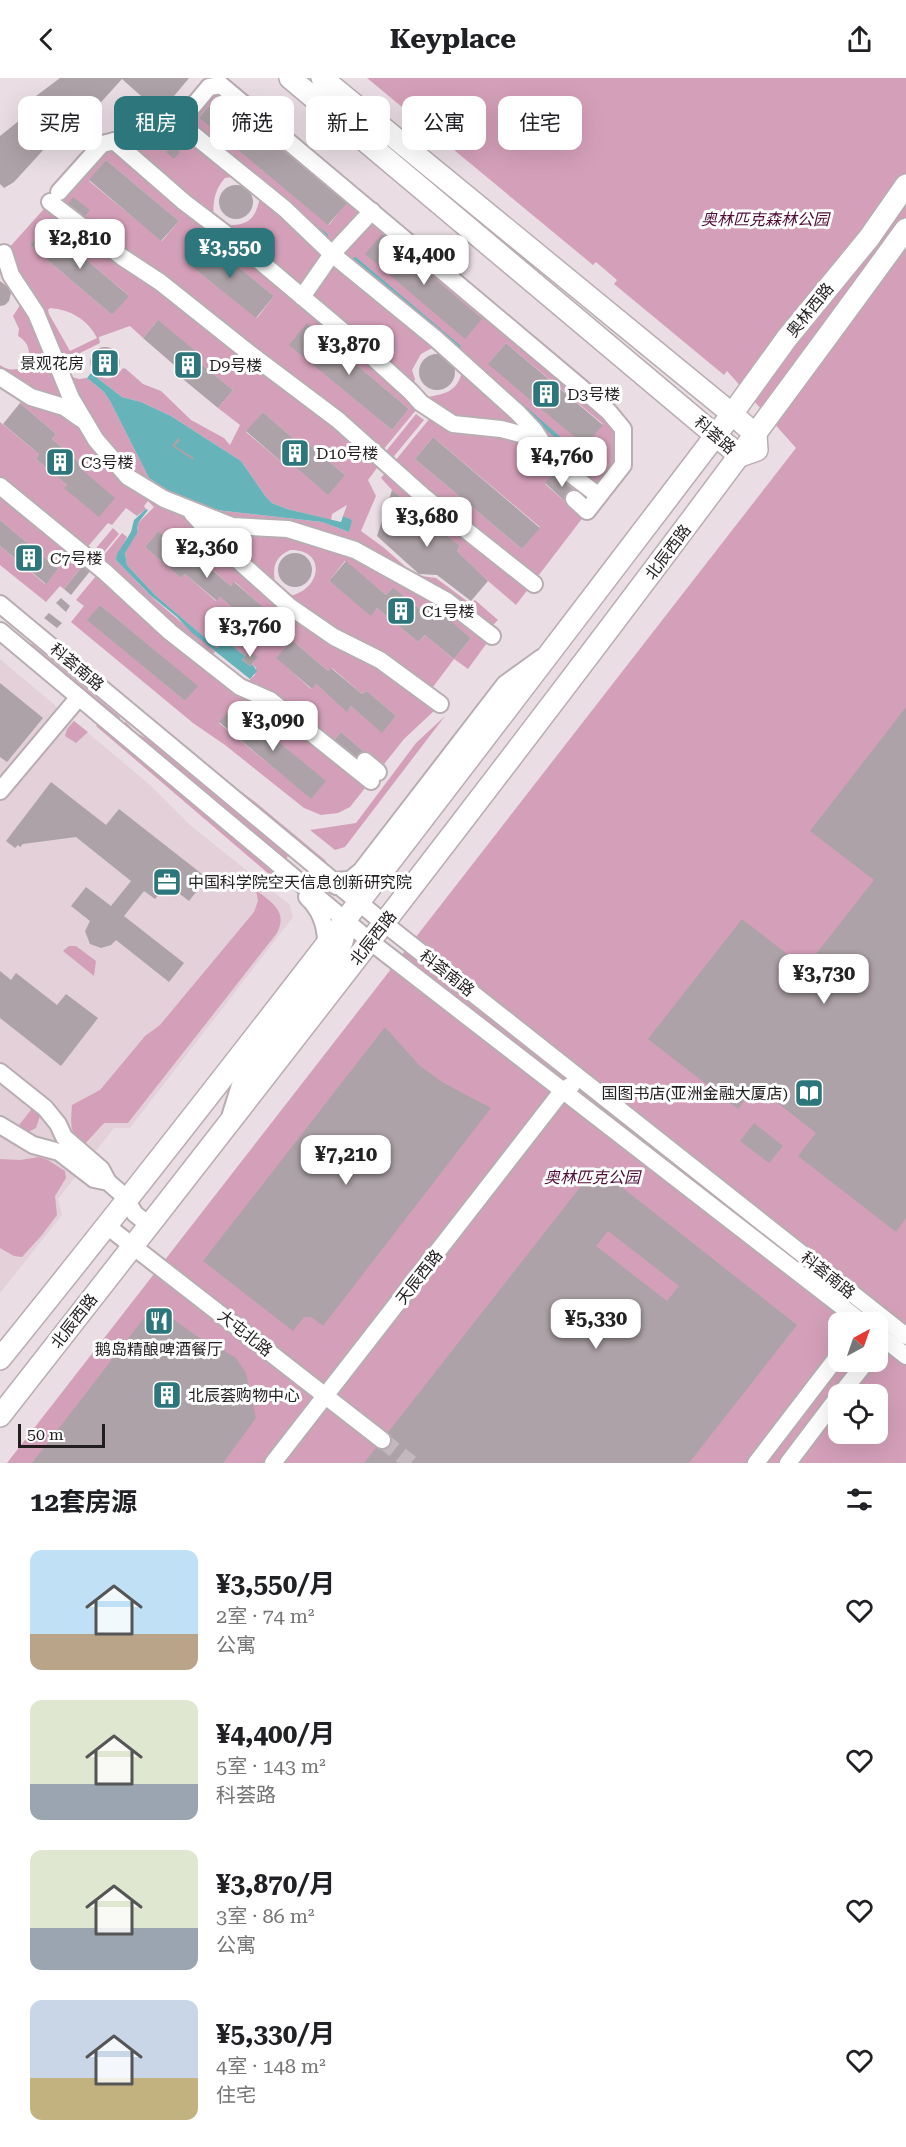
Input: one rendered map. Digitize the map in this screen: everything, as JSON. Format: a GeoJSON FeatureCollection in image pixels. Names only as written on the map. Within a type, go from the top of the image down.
{"type":"FeatureCollection","features":[{"type":"Feature","properties":{"kind":"main road","name":"科荟路"},"geometry":{"type":"LineString","coordinates":[[290,78],[740,456]]}},
{"type":"Feature","properties":{"kind":"main road","name":"科荟路"},"geometry":{"type":"LineString","coordinates":[[322,78],[756,435]]}},
{"type":"Feature","properties":{"kind":"main road","name":"奥林西路"},"geometry":{"type":"LineString","coordinates":[[716,435],[787,338],[869,238],[906,185]]}},
{"type":"Feature","properties":{"kind":"main road","name":"奥林西路"},"geometry":{"type":"LineString","coordinates":[[740,456],[906,230]]}},
{"type":"Feature","properties":{"kind":"main road","name":"北辰西路"},"geometry":{"type":"LineString","coordinates":[[0,1359],[107,1226],[345,920],[716,435]]}},
{"type":"Feature","properties":{"kind":"main road","name":"北辰西路"},"geometry":{"type":"LineString","coordinates":[[0,1416],[226,1127],[379,948],[385,924],[740,456]]}},
{"type":"Feature","properties":{"kind":"street"},"geometry":{"type":"LineString","coordinates":[[198,100],[209,87],[221,85],[609,412],[623,429],[623,465],[587,511],[574,499]]}},
{"type":"Feature","properties":{"kind":"street"},"geometry":{"type":"LineString","coordinates":[[198,138],[285,209],[332,254],[436,339],[510,405],[534,430],[556,463],[599,496]]}},
{"type":"Feature","properties":{"kind":"street"},"geometry":{"type":"LineString","coordinates":[[114,141],[102,144],[55,197],[122,257],[160,282],[338,420],[423,496],[534,584]]}},
{"type":"Feature","properties":{"kind":"street"},"geometry":{"type":"LineString","coordinates":[[124,150],[184,202],[243,247],[302,297],[421,403],[453,424],[501,429],[542,443]]}},
{"type":"Feature","properties":{"kind":"street"},"geometry":{"type":"LineString","coordinates":[[302,297],[332,254],[372,211]]}},
{"type":"Feature","properties":{"kind":"street"},"geometry":{"type":"LineString","coordinates":[[4,253],[11,275],[36,314],[71,398],[96,440],[128,477],[164,499],[232,526],[288,529],[355,550],[447,601],[492,636]]}},
{"type":"Feature","properties":{"kind":"street"},"geometry":{"type":"LineString","coordinates":[[0,377],[31,397],[64,407],[86,423]]}},
{"type":"Feature","properties":{"kind":"street"},"geometry":{"type":"LineString","coordinates":[[0,486],[105,572],[170,632],[240,687],[270,700],[375,777],[365,760]]}},
{"type":"Feature","properties":{"kind":"street"},"geometry":{"type":"LineString","coordinates":[[187,508],[224,548],[289,606],[334,638],[380,660],[440,704]]}},
{"type":"Feature","properties":{"kind":"street","name":"科荟南路"},"geometry":{"type":"LineString","coordinates":[[0,604],[358,902],[569,1068],[859,1312]]}},
{"type":"Feature","properties":{"kind":"street","name":"科荟南路"},"geometry":{"type":"LineString","coordinates":[[0,631],[385,953],[858,1312]]}},
{"type":"Feature","properties":{"kind":"street"},"geometry":{"type":"LineString","coordinates":[[226,1127],[240,1085],[253,1064],[328,968],[346,940],[348,929],[340,897],[333,881],[355,878],[505,684],[551,651]]}},
{"type":"Feature","properties":{"kind":"street"},"geometry":{"type":"LineString","coordinates":[[0,792],[79,697]]}},
{"type":"Feature","properties":{"kind":"street"},"geometry":{"type":"LineString","coordinates":[[198,797],[218,821],[312,902],[323,922],[326,943]]}},
{"type":"Feature","properties":{"kind":"street"},"geometry":{"type":"LineString","coordinates":[[283,868],[295,864],[297,851]]}},
{"type":"Feature","properties":{"kind":"street"},"geometry":{"type":"LineString","coordinates":[[379,948],[365,924],[364,912],[385,868]]}},
{"type":"Feature","properties":{"kind":"street","name":"天辰西路"},"geometry":{"type":"LineString","coordinates":[[273,1463],[563,1090],[569,1068]]}},
{"type":"Feature","properties":{"kind":"street"},"geometry":{"type":"LineString","coordinates":[[0,1072],[45,1108],[58,1124],[64,1137],[104,1172],[108,1182],[123,1195],[135,1214],[149,1225]]}},
{"type":"Feature","properties":{"kind":"street","name":"天辰西路"},"geometry":{"type":"LineString","coordinates":[[563,1090],[582,1079]]}},
{"type":"Feature","properties":{"kind":"street"},"geometry":{"type":"LineString","coordinates":[[39,1147],[51,1138],[58,1124]]}},
{"type":"Feature","properties":{"kind":"street"},"geometry":{"type":"LineString","coordinates":[[0,1125],[21,1139],[59,1152],[94,1179],[108,1182]]}},
{"type":"Feature","properties":{"kind":"street","name":"大屯北路"},"geometry":{"type":"LineString","coordinates":[[107,1226],[382,1440]]}},
{"type":"Feature","properties":{"kind":"street","name":"科荟南路"},"geometry":{"type":"LineString","coordinates":[[888,1336],[906,1356]]}},
{"type":"Feature","properties":{"kind":"street"},"geometry":{"type":"LineString","coordinates":[[756,1463],[828,1369]]}},
{"type":"Feature","properties":{"kind":"street"},"geometry":{"type":"LineString","coordinates":[[849,1384],[858,1372]]}},
{"type":"Feature","properties":{"kind":"street"},"geometry":{"type":"LineString","coordinates":[[788,1463],[828,1410]]}},
{"type":"Feature","properties":{"kind":"shaded area"},"geometry":{"type":"Polygon","coordinates":[[[0,659],[150,785],[190,825],[290,905],[293,917],[130,1128],[114,1128],[58,1199],[62,1215],[0,1293],[0,659]]]}},
{"type":"Feature","properties":{"kind":"green space","name":"奥林匹克公园"},"geometry":{"type":"Polygon","coordinates":[[[367,78],[906,78],[906,1463],[7,1463],[796,448],[727,371],[724,375],[614,284],[617,280],[596,262],[593,265],[454,150],[486,150],[486,96],[402,96],[402,107],[367,78]]]}},
{"type":"Feature","properties":{"kind":"green space"},"geometry":{"type":"Polygon","coordinates":[[[221,85],[234,96],[210,96],[210,105],[199,118],[210,127],[210,150],[238,150],[329,225],[346,203],[282,150],[294,150],[294,147],[623,429],[623,465],[516,605],[457,551],[460,546],[392,490],[381,478],[435,412],[421,404],[378,456],[383,460],[368,480],[376,496],[361,531],[415,575],[436,578],[471,604],[475,600],[498,620],[493,625],[486,620],[481,627],[492,636],[468,669],[454,659],[427,695],[435,710],[404,739],[350,807],[338,813],[321,815],[304,808],[225,745],[193,723],[71,622],[84,606],[76,600],[101,570],[99,561],[122,533],[127,537],[116,560],[154,599],[215,652],[207,660],[248,690],[250,679],[255,675],[256,668],[252,664],[257,657],[249,651],[245,656],[231,645],[218,649],[155,595],[127,565],[125,553],[138,528],[138,523],[154,507],[148,501],[144,506],[146,509],[137,516],[126,508],[112,525],[108,523],[85,550],[0,481],[0,422],[39,454],[36,459],[67,485],[65,488],[99,516],[81,469],[83,465],[52,439],[56,434],[20,403],[26,394],[0,377],[0,365],[8,369],[22,367],[29,356],[25,342],[18,336],[19,329],[13,316],[22,302],[8,249],[97,150],[102,150],[102,144],[114,141],[114,150],[198,150],[198,103],[221,85]],[[106,160],[89,181],[162,241],[179,221],[106,160]],[[244,175],[225,178],[216,194],[214,225],[245,223],[254,214],[260,197],[244,175]],[[47,226],[30,245],[112,315],[128,295],[47,226]],[[204,239],[186,262],[257,318],[274,296],[204,239]],[[50,308],[49,314],[70,351],[97,338],[83,321],[71,313],[50,308]],[[157,321],[143,338],[130,326],[99,337],[100,343],[76,355],[67,368],[72,377],[87,378],[104,392],[149,478],[159,487],[207,509],[322,522],[349,532],[351,520],[343,516],[347,505],[332,514],[331,520],[272,503],[241,461],[171,416],[141,402],[122,397],[91,373],[111,378],[123,368],[126,369],[143,384],[161,391],[191,420],[224,438],[230,445],[240,425],[218,408],[233,390],[195,359],[157,321]],[[308,324],[290,345],[392,430],[409,409],[308,324]],[[506,343],[489,363],[585,446],[603,424],[506,343]],[[436,346],[421,354],[412,370],[415,379],[411,392],[418,399],[440,395],[451,390],[460,379],[462,371],[436,346]],[[263,412],[246,432],[285,465],[289,461],[345,475],[306,442],[302,446],[263,412]],[[433,437],[415,459],[522,549],[540,527],[433,437]],[[555,473],[545,484],[568,504],[578,494],[555,473]],[[158,531],[145,547],[181,578],[185,574],[216,601],[220,597],[255,627],[268,612],[235,582],[231,586],[199,558],[195,562],[158,531]],[[290,550],[280,557],[274,569],[276,587],[289,596],[300,592],[314,579],[315,563],[310,556],[302,551],[290,550]],[[345,561],[329,581],[371,615],[377,608],[418,642],[425,635],[454,659],[471,638],[441,614],[435,621],[393,587],[386,595],[345,561]],[[100,605],[88,620],[185,701],[197,686],[100,605]],[[292,640],[277,658],[311,689],[316,684],[347,711],[351,706],[382,732],[396,716],[367,691],[362,694],[332,668],[328,671],[292,640]],[[234,705],[219,723],[311,798],[325,781],[234,705]],[[341,732],[333,741],[369,756],[341,732]]]}},
{"type":"Feature","properties":{"kind":"green space"},"geometry":{"type":"Polygon","coordinates":[[[416,414],[424,420],[390,461],[383,455],[416,414]]]}},
{"type":"Feature","properties":{"kind":"green space"},"geometry":{"type":"Polygon","coordinates":[[[0,486],[87,560],[64,589],[60,586],[46,602],[0,565],[0,546],[45,584],[58,569],[0,520],[0,486]]]}},
{"type":"Feature","properties":{"kind":"green space"},"geometry":{"type":"Polygon","coordinates":[[[113,528],[119,534],[99,558],[92,553],[113,528]]]}},
{"type":"Feature","properties":{"kind":"green space"},"geometry":{"type":"Polygon","coordinates":[[[26,643],[32,644],[120,717],[118,724],[26,643]]]}},
{"type":"Feature","properties":{"kind":"green space"},"geometry":{"type":"Polygon","coordinates":[[[445,716],[345,847],[335,850],[310,830],[356,823],[416,743],[445,716]]]}},
{"type":"Feature","properties":{"kind":"green space"},"geometry":{"type":"Polygon","coordinates":[[[74,721],[88,732],[76,743],[65,736],[67,729],[74,721]]]}},
{"type":"Feature","properties":{"kind":"green space"},"geometry":{"type":"Polygon","coordinates":[[[125,721],[136,733],[146,738],[288,855],[287,858],[285,860],[127,731],[125,721]]]}},
{"type":"Feature","properties":{"kind":"green space"},"geometry":{"type":"Polygon","coordinates":[[[98,724],[278,877],[276,880],[96,726],[98,724]]]}},
{"type":"Feature","properties":{"kind":"green space"},"geometry":{"type":"Polygon","coordinates":[[[212,771],[254,801],[326,861],[323,864],[212,771]]]}},
{"type":"Feature","properties":{"kind":"green space"},"geometry":{"type":"Polygon","coordinates":[[[256,890],[277,908],[281,919],[277,933],[128,1123],[104,1123],[84,1145],[73,1132],[72,1105],[100,1090],[145,1036],[160,1025],[254,912],[258,901],[256,890]]]}},
{"type":"Feature","properties":{"kind":"green space"},"geometry":{"type":"Polygon","coordinates":[[[69,946],[76,946],[96,961],[94,976],[63,951],[69,946]]]}},
{"type":"Feature","properties":{"kind":"green space"},"geometry":{"type":"Polygon","coordinates":[[[34,1106],[40,1116],[36,1128],[28,1132],[16,1129],[34,1106]]]}},
{"type":"Feature","properties":{"kind":"green space"},"geometry":{"type":"Polygon","coordinates":[[[39,1157],[65,1171],[66,1178],[55,1196],[57,1215],[22,1257],[14,1256],[0,1248],[0,1159],[20,1160],[39,1157]]]}},
{"type":"Feature","properties":{"kind":"water"},"geometry":{"type":"Polygon","coordinates":[[[91,373],[122,397],[141,402],[171,416],[241,461],[272,503],[287,509],[341,522],[343,516],[352,520],[349,532],[322,522],[207,509],[175,496],[149,478],[110,401],[104,392],[87,378],[91,373]]]}},
{"type":"Feature","properties":{"kind":"water"},"geometry":{"type":"Polygon","coordinates":[[[146,509],[148,510],[138,523],[137,533],[125,553],[127,565],[155,595],[217,648],[220,645],[231,645],[245,656],[242,660],[250,666],[252,664],[257,671],[250,679],[191,632],[116,560],[117,554],[131,532],[134,520],[146,509]]]}},
{"type":"Feature","properties":{"kind":"building"},"geometry":{"type":"Polygon","coordinates":[[[60,78],[189,78],[174,96],[141,96],[122,79],[102,101],[102,96],[36,96],[60,78]]]}},
{"type":"Feature","properties":{"kind":"building"},"geometry":{"type":"Polygon","coordinates":[[[210,105],[210,127],[199,118],[210,105]]]}},
{"type":"Feature","properties":{"kind":"building"},"geometry":{"type":"Polygon","coordinates":[[[18,122],[18,150],[43,150],[14,182],[4,188],[0,184],[0,136],[18,122]]]}},
{"type":"Feature","properties":{"kind":"building"},"geometry":{"type":"Polygon","coordinates":[[[178,150],[180,152],[174,159],[166,152],[178,150]]]}},
{"type":"Feature","properties":{"kind":"building"},"geometry":{"type":"Polygon","coordinates":[[[238,150],[283,150],[347,203],[328,225],[238,150]]]}},
{"type":"Feature","properties":{"kind":"building"},"geometry":{"type":"Polygon","coordinates":[[[106,160],[179,221],[161,241],[89,180],[106,160]]]}},
{"type":"Feature","properties":{"kind":"building"},"geometry":{"type":"Polygon","coordinates":[[[236,185],[248,190],[253,202],[248,214],[236,219],[224,214],[219,202],[224,190],[236,185]]]}},
{"type":"Feature","properties":{"kind":"building"},"geometry":{"type":"Polygon","coordinates":[[[73,197],[90,210],[83,218],[67,205],[73,197]]]}},
{"type":"Feature","properties":{"kind":"building"},"geometry":{"type":"Polygon","coordinates":[[[47,226],[129,296],[112,315],[30,245],[47,226]]]}},
{"type":"Feature","properties":{"kind":"building"},"geometry":{"type":"Polygon","coordinates":[[[382,234],[482,319],[465,339],[365,254],[382,234]]]}},
{"type":"Feature","properties":{"kind":"building"},"geometry":{"type":"Polygon","coordinates":[[[204,239],[274,296],[256,318],[186,262],[204,239]]]}},
{"type":"Feature","properties":{"kind":"building"},"geometry":{"type":"Polygon","coordinates":[[[0,281],[8,287],[11,293],[9,301],[0,306],[0,281]]]}},
{"type":"Feature","properties":{"kind":"building","name":"D9号楼"},"geometry":{"type":"Polygon","coordinates":[[[158,320],[199,354],[195,359],[233,390],[218,408],[178,375],[181,371],[143,338],[158,320]]]}},
{"type":"Feature","properties":{"kind":"building"},"geometry":{"type":"Polygon","coordinates":[[[307,323],[409,409],[392,430],[289,345],[307,323]]]}},
{"type":"Feature","properties":{"kind":"building","name":"D3号楼"},"geometry":{"type":"Polygon","coordinates":[[[506,343],[603,425],[585,446],[488,364],[506,343]]]}},
{"type":"Feature","properties":{"kind":"building","name":"景观花房"},"geometry":{"type":"Polygon","coordinates":[[[105,347],[111,348],[119,356],[119,368],[111,376],[105,377],[99,376],[91,368],[90,362],[91,356],[99,348],[105,347]]]}},
{"type":"Feature","properties":{"kind":"building"},"geometry":{"type":"Polygon","coordinates":[[[437,354],[450,359],[455,372],[450,385],[437,390],[424,385],[419,372],[424,359],[437,354]]]}},
{"type":"Feature","properties":{"kind":"building","name":"C3号楼"},"geometry":{"type":"Polygon","coordinates":[[[20,403],[56,434],[52,439],[84,466],[81,469],[115,498],[99,517],[64,488],[67,485],[36,459],[39,454],[3,424],[20,403]]]}},
{"type":"Feature","properties":{"kind":"building","name":"D10号楼"},"geometry":{"type":"Polygon","coordinates":[[[263,412],[302,446],[305,441],[345,475],[328,495],[289,461],[285,465],[246,431],[263,412]]]}},
{"type":"Feature","properties":{"kind":"building"},"geometry":{"type":"Polygon","coordinates":[[[433,437],[540,528],[522,549],[415,459],[433,437]]]}},
{"type":"Feature","properties":{"kind":"building"},"geometry":{"type":"Polygon","coordinates":[[[178,438],[180,440],[175,446],[194,458],[193,460],[172,446],[178,438]]]}},
{"type":"Feature","properties":{"kind":"building"},"geometry":{"type":"Polygon","coordinates":[[[555,473],[578,494],[568,504],[545,483],[555,473]]]}},
{"type":"Feature","properties":{"kind":"building"},"geometry":{"type":"Polygon","coordinates":[[[392,490],[460,546],[457,551],[488,581],[471,601],[437,575],[419,574],[377,536],[392,490]]]}},
{"type":"Feature","properties":{"kind":"building","name":"C7号楼"},"geometry":{"type":"Polygon","coordinates":[[[0,520],[58,569],[46,584],[0,546],[0,520]]]}},
{"type":"Feature","properties":{"kind":"building"},"geometry":{"type":"Polygon","coordinates":[[[158,531],[195,562],[198,558],[231,586],[234,582],[269,612],[255,627],[220,597],[217,601],[185,574],[181,578],[145,547],[158,531]]]}},
{"type":"Feature","properties":{"kind":"building"},"geometry":{"type":"Polygon","coordinates":[[[295,553],[307,558],[312,570],[307,582],[295,587],[283,582],[278,570],[283,558],[295,553]]]}},
{"type":"Feature","properties":{"kind":"building"},"geometry":{"type":"Polygon","coordinates":[[[88,559],[95,565],[71,595],[64,589],[88,559]]]}},
{"type":"Feature","properties":{"kind":"building","name":"C1号楼"},"geometry":{"type":"Polygon","coordinates":[[[346,561],[386,595],[393,587],[435,621],[441,613],[471,638],[454,659],[425,635],[418,642],[377,608],[371,616],[329,581],[346,561]]]}},
{"type":"Feature","properties":{"kind":"building"},"geometry":{"type":"Polygon","coordinates":[[[61,598],[70,606],[66,612],[56,603],[61,598]]]}},
{"type":"Feature","properties":{"kind":"building"},"geometry":{"type":"Polygon","coordinates":[[[100,605],[198,686],[185,701],[87,620],[100,605]]]}},
{"type":"Feature","properties":{"kind":"building"},"geometry":{"type":"Polygon","coordinates":[[[49,613],[62,623],[57,628],[44,618],[49,613]]]}},
{"type":"Feature","properties":{"kind":"building"},"geometry":{"type":"Polygon","coordinates":[[[292,640],[328,671],[331,668],[362,694],[367,691],[396,716],[382,733],[351,706],[347,712],[316,684],[312,689],[276,658],[292,640]]]}},
{"type":"Feature","properties":{"kind":"building"},"geometry":{"type":"Polygon","coordinates":[[[249,651],[258,657],[250,666],[242,660],[249,651]]]}},
{"type":"Feature","properties":{"kind":"building"},"geometry":{"type":"Polygon","coordinates":[[[0,683],[43,718],[7,762],[0,757],[0,683]]]}},
{"type":"Feature","properties":{"kind":"building"},"geometry":{"type":"Polygon","coordinates":[[[234,705],[326,781],[311,799],[219,722],[234,705]]]}},
{"type":"Feature","properties":{"kind":"building"},"geometry":{"type":"Polygon","coordinates":[[[906,707],[906,1218],[896,1232],[798,1156],[816,1133],[756,1086],[738,1109],[648,1039],[742,919],[805,968],[874,880],[810,831],[906,707]]]}},
{"type":"Feature","properties":{"kind":"building"},"geometry":{"type":"Polygon","coordinates":[[[341,732],[369,756],[361,765],[333,741],[341,732]]]}},
{"type":"Feature","properties":{"kind":"building","name":"中国科学院空天信息创新研究院"},"geometry":{"type":"Polygon","coordinates":[[[51,782],[106,825],[119,809],[207,878],[189,901],[167,884],[155,899],[144,891],[124,916],[184,963],[169,982],[116,940],[111,945],[101,948],[90,944],[85,931],[90,921],[71,906],[86,887],[111,906],[131,881],[76,837],[23,844],[15,848],[6,841],[51,782]]]}},
{"type":"Feature","properties":{"kind":"building"},"geometry":{"type":"Polygon","coordinates":[[[0,971],[11,980],[16,973],[57,1005],[66,994],[98,1018],[61,1066],[0,1018],[0,971]]]}},
{"type":"Feature","properties":{"kind":"building"},"geometry":{"type":"Polygon","coordinates":[[[385,1027],[420,1066],[442,1082],[491,1108],[323,1326],[311,1317],[304,1317],[293,1331],[203,1261],[385,1027]]]}},
{"type":"Feature","properties":{"kind":"building"},"geometry":{"type":"Polygon","coordinates":[[[754,1123],[783,1146],[769,1163],[740,1141],[754,1123]]]}},
{"type":"Feature","properties":{"kind":"building"},"geometry":{"type":"Polygon","coordinates":[[[596,1167],[797,1325],[689,1463],[364,1463],[596,1167]],[[608,1231],[596,1246],[667,1301],[679,1286],[608,1231]]]}},
{"type":"Feature","properties":{"kind":"building","name":"北辰荟购物中心"},"geometry":{"type":"Polygon","coordinates":[[[154,1305],[213,1348],[215,1345],[236,1358],[246,1373],[256,1418],[223,1463],[32,1463],[154,1305]]]}},
{"type":"Feature","properties":{"kind":"waterway"},"geometry":{"type":"LineString","coordinates":[[315,227],[326,235]]}},
{"type":"Feature","properties":{"kind":"waterway"},"geometry":{"type":"LineString","coordinates":[[355,259],[459,347]]}},
{"type":"Feature","properties":{"kind":"waterway"},"geometry":{"type":"LineString","coordinates":[[521,405],[579,456]]}},
{"type":"Feature","properties":{"kind":"tunnel"},"geometry":{"type":"LineString","coordinates":[[382,1440],[411,1463]]}},
{"type":"Feature","properties":{"kind":"place","name":"景观花房"},"geometry":{"type":"Point","coordinates":[105,363]}},
{"type":"Feature","properties":{"kind":"place","name":"D9号楼"},"geometry":{"type":"Point","coordinates":[188,365]}},
{"type":"Feature","properties":{"kind":"place","name":"D3号楼"},"geometry":{"type":"Point","coordinates":[546,394]}},
{"type":"Feature","properties":{"kind":"place","name":"D10号楼"},"geometry":{"type":"Point","coordinates":[295,453]}},
{"type":"Feature","properties":{"kind":"place","name":"C3号楼"},"geometry":{"type":"Point","coordinates":[60,462]}},
{"type":"Feature","properties":{"kind":"place","name":"C7号楼"},"geometry":{"type":"Point","coordinates":[29,558]}},
{"type":"Feature","properties":{"kind":"place","name":"C1号楼"},"geometry":{"type":"Point","coordinates":[401,611]}},
{"type":"Feature","properties":{"kind":"place","name":"中国科学院空天信息创新研究院"},"geometry":{"type":"Point","coordinates":[167,882]}},
{"type":"Feature","properties":{"kind":"place","name":"国图书店(亚洲金融大厦店)"},"geometry":{"type":"Point","coordinates":[809,1093]}},
{"type":"Feature","properties":{"kind":"place","name":"鹅岛精酿啤酒餐厅"},"geometry":{"type":"Point","coordinates":[159,1321]}},
{"type":"Feature","properties":{"kind":"place","name":"北辰荟购物中心"},"geometry":{"type":"Point","coordinates":[167,1395]}},
{"type":"Feature","properties":{"kind":"park label","name":"奥林匹克森林公园"},"geometry":{"type":"Point","coordinates":[765,219]}}]}
